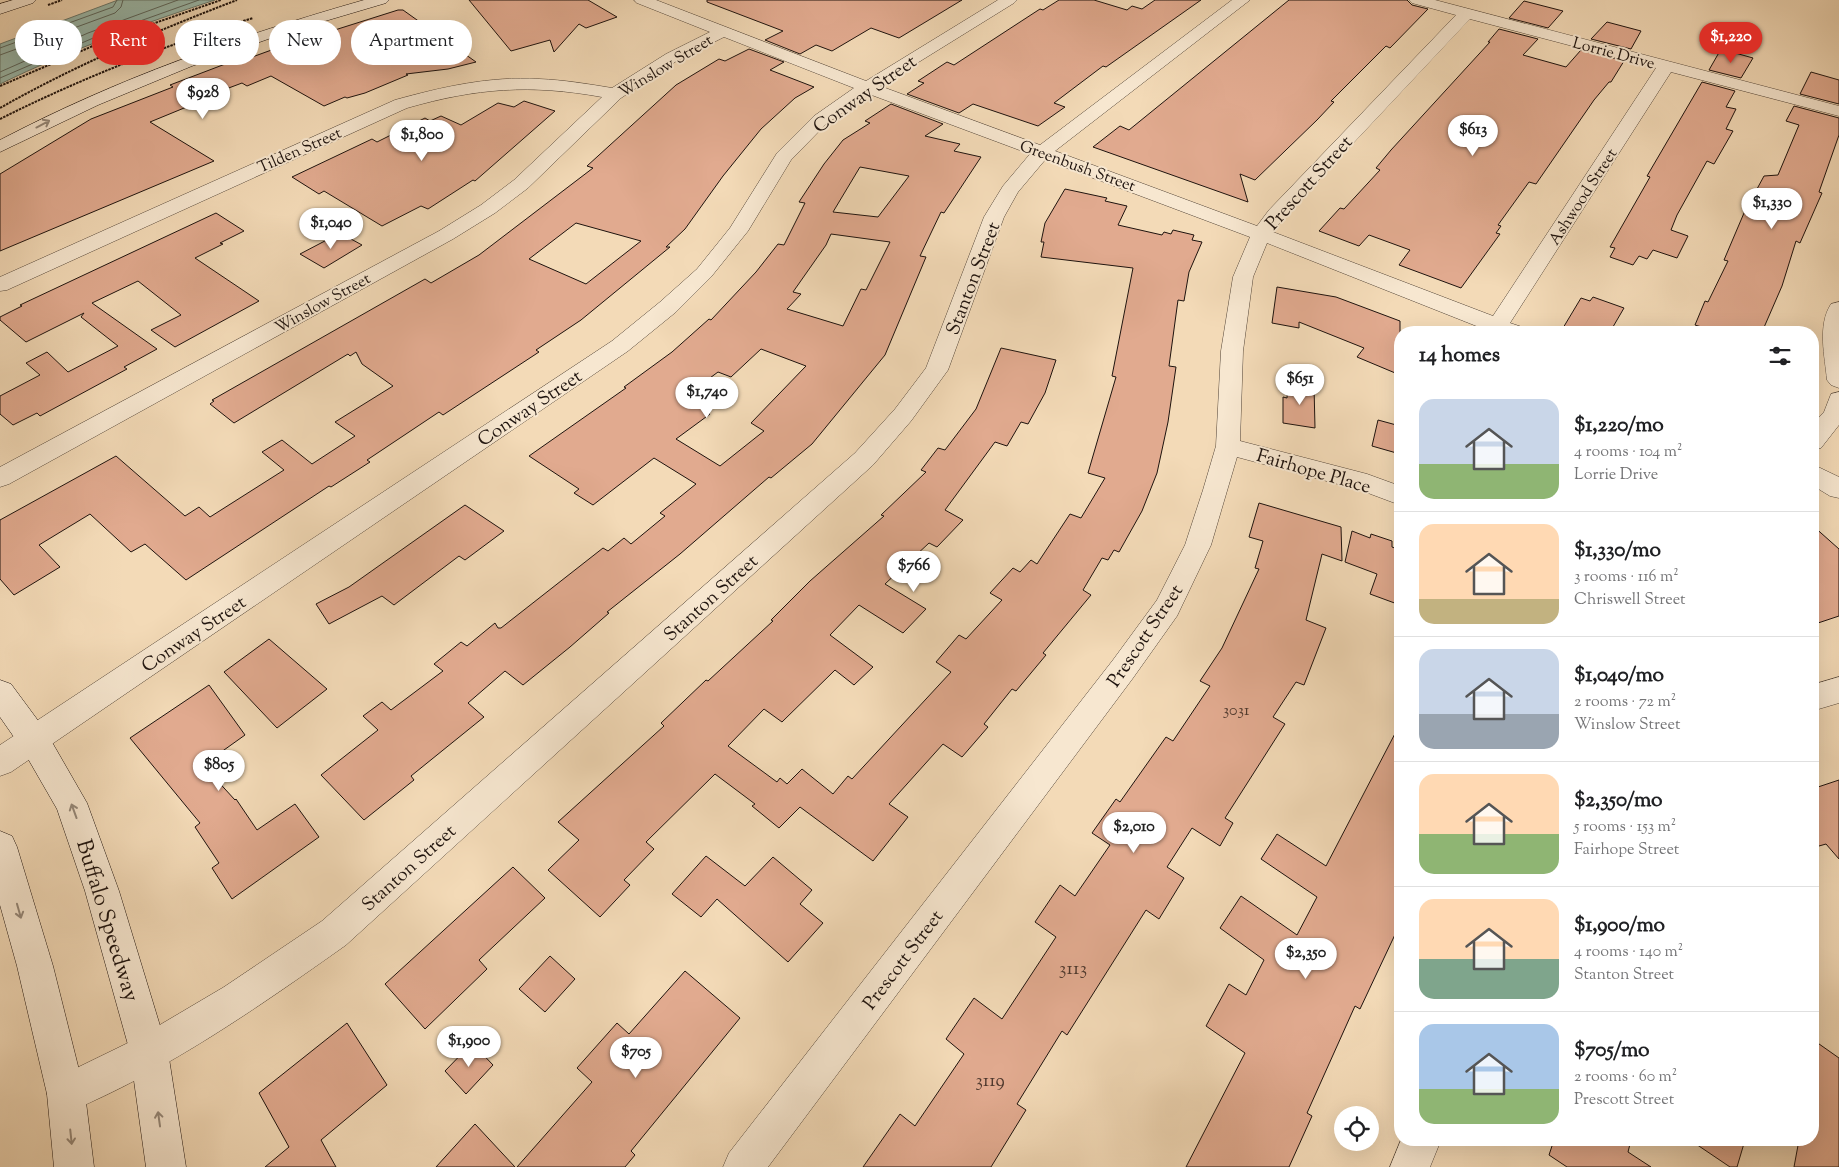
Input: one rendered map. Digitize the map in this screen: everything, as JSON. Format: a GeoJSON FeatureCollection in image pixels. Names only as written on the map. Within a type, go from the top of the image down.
{"type":"FeatureCollection","features":[{"type":"Feature","properties":{"kind":"street"},"geometry":{"type":"LineString","coordinates":[[0,9],[28,0]]}},
{"type":"Feature","properties":{"kind":"street"},"geometry":{"type":"LineString","coordinates":[[0,131],[49,106],[147,64],[256,26],[344,0]]}},
{"type":"Feature","properties":{"kind":"street"},"geometry":{"type":"LineString","coordinates":[[0,147],[94,98],[148,76],[267,33],[381,0]]}},
{"type":"Feature","properties":{"kind":"street","name":"Greenbush Street"},"geometry":{"type":"LineString","coordinates":[[642,0],[867,87],[1261,234],[1498,326]]}},
{"type":"Feature","properties":{"kind":"street","name":"Conway Street"},"geometry":{"type":"LineString","coordinates":[[0,762],[620,346],[668,307],[704,273],[738,231],[784,157],[814,126],[867,87],[1008,0]]}},
{"type":"Feature","properties":{"kind":"street","name":"Stanton Street"},"geometry":{"type":"LineString","coordinates":[[66,1094],[149,1052],[237,1000],[334,933],[864,458],[903,415],[937,370],[994,217],[1010,190],[1042,152],[1242,0]]}},
{"type":"Feature","properties":{"kind":"street","name":"Lorrie Drive"},"geometry":{"type":"LineString","coordinates":[[1418,0],[1839,111]]}},
{"type":"Feature","properties":{"kind":"street","name":"Prescott Street"},"geometry":{"type":"LineString","coordinates":[[743,1167],[1123,669],[1167,608],[1198,545],[1228,446],[1232,351],[1243,277],[1261,234],[1276,214],[1467,13]]}},
{"type":"Feature","properties":{"kind":"street","name":"Winslow Street"},"geometry":{"type":"LineString","coordinates":[[0,478],[446,235],[488,210],[521,184],[616,94],[672,57],[722,32]]}},
{"type":"Feature","properties":{"kind":"street","name":"Ashwood Street"},"geometry":{"type":"LineString","coordinates":[[1508,326],[1666,66]]}},
{"type":"Feature","properties":{"kind":"street","name":"Tilden Street"},"geometry":{"type":"LineString","coordinates":[[0,285],[401,104],[461,89],[503,84],[557,85],[616,94]]}},
{"type":"Feature","properties":{"kind":"street"},"geometry":{"type":"LineString","coordinates":[[1839,309],[1835,320],[1839,380]]}},
{"type":"Feature","properties":{"kind":"street"},"geometry":{"type":"LineString","coordinates":[[1819,433],[1834,414],[1839,400]]}},
{"type":"Feature","properties":{"kind":"street","name":"Fairhope Place"},"geometry":{"type":"LineString","coordinates":[[1228,446],[1367,483],[1394,494]]}},
{"type":"Feature","properties":{"kind":"street"},"geometry":{"type":"LineString","coordinates":[[1819,477],[1839,489]]}},
{"type":"Feature","properties":{"kind":"street"},"geometry":{"type":"LineString","coordinates":[[1819,696],[1839,690]]}},
{"type":"Feature","properties":{"kind":"street","name":"Buffalo Speedway"},"geometry":{"type":"LineString","coordinates":[[0,693],[34,740],[71,803],[102,891],[149,1052],[166,1167]]}},
{"type":"Feature","properties":{"kind":"street"},"geometry":{"type":"LineString","coordinates":[[0,847],[35,966],[66,1094],[74,1167]]}},
{"type":"Feature","properties":{"kind":"street"},"geometry":{"type":"LineString","coordinates":[[1410,1167],[1419,1146]]}},
{"type":"Feature","properties":{"kind":"path"},"geometry":{"type":"LineString","coordinates":[[0,86],[109,39],[221,0]]}},
{"type":"Feature","properties":{"kind":"path"},"geometry":{"type":"LineString","coordinates":[[0,108],[106,53],[180,21],[237,0]]}},
{"type":"Feature","properties":{"kind":"water"},"geometry":{"type":"Polygon","coordinates":[[[118,0],[215,0],[155,20],[92,20],[92,44],[82,48],[82,20],[64,20],[118,0]]]}},
{"type":"Feature","properties":{"kind":"water"},"geometry":{"type":"Polygon","coordinates":[[[15,38],[15,65],[42,65],[0,84],[0,44],[15,38]]]}},
{"type":"Feature","properties":{"kind":"building"},"geometry":{"type":"Polygon","coordinates":[[[469,0],[588,0],[617,17],[586,28],[579,24],[554,52],[550,40],[511,51],[469,0]]]}},
{"type":"Feature","properties":{"kind":"building"},"geometry":{"type":"Polygon","coordinates":[[[707,0],[962,0],[899,38],[871,28],[832,51],[816,45],[800,54],[765,40],[783,31],[707,2],[707,0]]]}},
{"type":"Feature","properties":{"kind":"building"},"geometry":{"type":"Polygon","coordinates":[[[1059,0],[1094,0],[1127,10],[1132,6],[1142,9],[1155,0],[1201,0],[1106,67],[1103,66],[1054,103],[1065,107],[1038,126],[973,104],[959,113],[907,94],[924,83],[918,81],[947,62],[954,65],[1040,9],[1043,10],[1059,0]]]}},
{"type":"Feature","properties":{"kind":"building"},"geometry":{"type":"Polygon","coordinates":[[[1289,0],[1407,0],[1412,5],[1428,9],[1390,48],[1386,46],[1331,101],[1334,102],[1317,120],[1255,180],[1240,174],[1248,202],[1093,147],[1120,126],[1129,130],[1289,0]]]}},
{"type":"Feature","properties":{"kind":"building"},"geometry":{"type":"Polygon","coordinates":[[[1524,1],[1563,11],[1548,28],[1509,18],[1524,1]]]}},
{"type":"Feature","properties":{"kind":"building"},"geometry":{"type":"Polygon","coordinates":[[[403,10],[417,20],[366,20],[403,10]]]}},
{"type":"Feature","properties":{"kind":"building"},"geometry":{"type":"Polygon","coordinates":[[[1607,22],[1641,31],[1631,49],[1591,39],[1607,22]]]}},
{"type":"Feature","properties":{"kind":"building"},"geometry":{"type":"Polygon","coordinates":[[[351,25],[351,65],[464,65],[406,74],[408,75],[365,93],[345,97],[324,106],[271,76],[247,86],[242,83],[186,104],[189,106],[150,122],[214,161],[0,251],[0,174],[91,119],[173,87],[170,85],[223,65],[259,65],[259,55],[269,51],[269,65],[341,65],[341,28],[351,25]]]}},
{"type":"Feature","properties":{"kind":"building"},"geometry":{"type":"Polygon","coordinates":[[[1499,29],[1538,39],[1523,55],[1566,67],[1581,50],[1624,61],[1611,82],[1594,100],[1536,184],[1529,182],[1498,225],[1501,226],[1496,233],[1500,234],[1461,288],[1399,265],[1410,250],[1369,235],[1359,246],[1319,231],[1340,208],[1344,209],[1380,170],[1376,168],[1391,150],[1490,42],[1488,42],[1499,29]]]}},
{"type":"Feature","properties":{"kind":"building"},"geometry":{"type":"Polygon","coordinates":[[[749,49],[784,62],[770,70],[814,87],[795,98],[761,129],[723,176],[685,229],[666,247],[670,247],[581,320],[536,350],[539,352],[443,415],[439,412],[367,460],[370,462],[331,487],[329,486],[186,580],[145,544],[131,552],[90,514],[39,545],[60,567],[14,595],[0,579],[0,520],[116,456],[185,516],[199,507],[210,517],[284,470],[262,452],[282,440],[312,464],[355,436],[335,422],[393,386],[362,364],[356,352],[350,356],[348,354],[234,423],[210,404],[214,401],[212,400],[425,279],[431,283],[479,255],[593,168],[587,166],[676,85],[719,59],[725,61],[749,49]],[[576,223],[529,259],[586,284],[641,241],[576,223]]]}},
{"type":"Feature","properties":{"kind":"building"},"geometry":{"type":"Polygon","coordinates":[[[1721,49],[1753,58],[1741,78],[1709,70],[1721,49]]]}},
{"type":"Feature","properties":{"kind":"building"},"geometry":{"type":"Polygon","coordinates":[[[1811,72],[1839,80],[1839,104],[1800,94],[1811,72]]]}},
{"type":"Feature","properties":{"kind":"building"},"geometry":{"type":"Polygon","coordinates":[[[1702,82],[1735,91],[1726,107],[1736,109],[1726,129],[1733,131],[1714,164],[1707,161],[1677,215],[1671,230],[1688,236],[1677,258],[1653,250],[1647,259],[1639,256],[1633,265],[1610,257],[1615,248],[1610,247],[1650,177],[1647,176],[1702,82]]]}},
{"type":"Feature","properties":{"kind":"building"},"geometry":{"type":"Polygon","coordinates":[[[524,101],[555,111],[475,181],[473,180],[428,209],[421,206],[382,226],[324,191],[319,194],[292,177],[372,139],[377,142],[425,118],[430,121],[441,116],[461,125],[498,103],[514,107],[524,101]]]}},
{"type":"Feature","properties":{"kind":"building"},"geometry":{"type":"Polygon","coordinates":[[[891,104],[943,124],[925,136],[960,144],[954,151],[981,157],[944,213],[941,212],[920,256],[926,257],[885,355],[812,444],[771,478],[769,477],[680,554],[607,612],[609,613],[570,647],[523,685],[505,671],[468,703],[484,717],[411,776],[414,780],[364,820],[321,775],[378,730],[363,716],[382,702],[391,710],[443,671],[434,664],[461,642],[467,646],[495,623],[498,628],[501,628],[603,548],[608,551],[624,538],[631,544],[665,516],[660,513],[696,484],[654,458],[593,505],[574,493],[579,489],[529,456],[626,388],[624,387],[672,352],[709,319],[711,320],[756,272],[778,244],[784,245],[805,203],[799,202],[824,164],[843,140],[870,123],[865,121],[891,104]],[[860,167],[833,212],[878,217],[909,176],[860,167]],[[831,234],[826,245],[793,292],[801,294],[787,309],[843,326],[861,289],[866,290],[890,242],[831,234]],[[761,349],[731,377],[718,372],[683,398],[710,414],[676,439],[720,466],[764,431],[751,423],[806,366],[761,349]]]}},
{"type":"Feature","properties":{"kind":"building"},"geometry":{"type":"Polygon","coordinates":[[[1794,106],[1839,118],[1839,135],[1819,192],[1822,193],[1800,243],[1796,241],[1782,286],[1765,326],[1695,325],[1705,301],[1708,302],[1728,261],[1724,260],[1744,213],[1764,176],[1778,175],[1799,125],[1786,121],[1794,106]]]}},
{"type":"Feature","properties":{"kind":"building"},"geometry":{"type":"Polygon","coordinates":[[[1065,189],[1107,198],[1105,201],[1127,206],[1118,225],[1162,235],[1164,232],[1171,234],[1173,230],[1194,235],[1192,240],[1202,242],[1189,272],[1184,301],[1178,300],[1169,366],[1176,367],[1168,422],[1157,473],[1142,511],[1119,552],[1114,550],[1108,560],[1102,558],[1083,590],[1091,595],[1043,653],[1046,655],[1016,691],[1012,689],[984,724],[988,727],[962,757],[943,744],[889,804],[908,817],[873,861],[800,807],[779,828],[752,806],[755,804],[715,774],[646,842],[654,849],[624,880],[630,885],[600,917],[548,870],[579,840],[558,822],[664,726],[661,723],[773,621],[771,620],[810,581],[884,516],[881,515],[926,472],[921,470],[938,448],[945,450],[976,409],[1001,348],[1056,360],[1045,393],[1028,424],[1021,422],[1007,446],[995,442],[945,510],[963,520],[937,547],[929,543],[885,584],[926,609],[903,633],[859,605],[830,635],[873,667],[854,685],[835,670],[782,722],[764,709],[728,746],[777,782],[780,778],[787,784],[802,769],[833,794],[848,776],[852,779],[951,672],[936,662],[959,635],[966,639],[1002,600],[990,593],[1013,568],[1020,572],[1031,560],[1037,564],[1070,514],[1081,518],[1105,478],[1088,473],[1116,377],[1112,376],[1133,268],[1041,257],[1044,242],[1041,242],[1045,223],[1065,189]]]}},
{"type":"Feature","properties":{"kind":"building"},"geometry":{"type":"Polygon","coordinates":[[[216,213],[244,231],[195,258],[259,301],[175,347],[151,330],[181,315],[138,281],[92,303],[157,349],[124,367],[127,369],[40,416],[37,413],[13,425],[0,414],[0,396],[40,375],[26,363],[47,352],[68,372],[118,346],[81,317],[84,313],[26,342],[0,320],[0,317],[22,306],[20,305],[216,213]]]}},
{"type":"Feature","properties":{"kind":"building"},"geometry":{"type":"Polygon","coordinates":[[[340,233],[362,245],[324,268],[300,254],[340,233]]]}},
{"type":"Feature","properties":{"kind":"building"},"geometry":{"type":"Polygon","coordinates":[[[1277,287],[1336,297],[1400,321],[1400,326],[1394,326],[1394,372],[1357,357],[1364,348],[1299,322],[1299,328],[1272,323],[1277,287]]]}},
{"type":"Feature","properties":{"kind":"building"},"geometry":{"type":"Polygon","coordinates":[[[1593,297],[1624,308],[1614,326],[1564,326],[1581,298],[1590,301],[1593,297]]]}},
{"type":"Feature","properties":{"kind":"building"},"geometry":{"type":"Polygon","coordinates":[[[1288,383],[1314,386],[1315,428],[1283,423],[1283,397],[1287,398],[1288,383]]]}},
{"type":"Feature","properties":{"kind":"building"},"geometry":{"type":"Polygon","coordinates":[[[1378,420],[1394,424],[1394,452],[1372,446],[1378,420]]]}},
{"type":"Feature","properties":{"kind":"building"},"geometry":{"type":"Polygon","coordinates":[[[1259,503],[1341,527],[1342,561],[1322,554],[1306,620],[1326,628],[1304,685],[1296,682],[1273,717],[1285,724],[1225,818],[1233,823],[1220,846],[1192,828],[1167,867],[1184,878],[1159,919],[1146,910],[1067,1035],[1062,1031],[1017,1104],[1026,1110],[991,1167],[863,1167],[900,1114],[915,1126],[964,1054],[946,1039],[974,998],[1002,1019],[1056,937],[1035,922],[1060,885],[1075,896],[1110,845],[1092,833],[1116,799],[1120,802],[1166,737],[1173,741],[1210,686],[1200,681],[1222,648],[1259,569],[1255,568],[1263,541],[1249,537],[1259,503]]]}},
{"type":"Feature","properties":{"kind":"building"},"geometry":{"type":"Polygon","coordinates":[[[465,505],[504,531],[465,560],[459,556],[394,605],[382,596],[329,624],[316,604],[349,587],[465,505]]]}},
{"type":"Feature","properties":{"kind":"building"},"geometry":{"type":"Polygon","coordinates":[[[1352,531],[1370,538],[1371,534],[1392,541],[1392,547],[1394,548],[1394,603],[1370,594],[1377,574],[1345,562],[1352,531]]]}},
{"type":"Feature","properties":{"kind":"building"},"geometry":{"type":"Polygon","coordinates":[[[1819,531],[1839,549],[1839,616],[1819,623],[1819,531]]]}},
{"type":"Feature","properties":{"kind":"building"},"geometry":{"type":"Polygon","coordinates":[[[269,639],[327,689],[277,728],[224,672],[269,639]]]}},
{"type":"Feature","properties":{"kind":"building"},"geometry":{"type":"Polygon","coordinates":[[[209,685],[245,735],[203,765],[236,799],[257,830],[295,804],[319,837],[232,899],[212,868],[219,863],[195,827],[200,823],[130,738],[209,685]]]}},
{"type":"Feature","properties":{"kind":"building"},"geometry":{"type":"Polygon","coordinates":[[[1394,736],[1394,937],[1360,1009],[1355,1006],[1307,1113],[1312,1116],[1289,1167],[1186,1167],[1245,1053],[1206,1026],[1229,984],[1246,995],[1264,960],[1220,928],[1241,896],[1297,935],[1317,897],[1261,859],[1277,834],[1326,866],[1394,736]]]}},
{"type":"Feature","properties":{"kind":"building"},"geometry":{"type":"Polygon","coordinates":[[[1839,780],[1839,859],[1826,844],[1819,846],[1819,787],[1839,780]]]}},
{"type":"Feature","properties":{"kind":"building"},"geometry":{"type":"Polygon","coordinates":[[[706,856],[745,886],[773,857],[812,890],[800,904],[823,923],[788,962],[717,899],[701,917],[672,894],[706,856]]]}},
{"type":"Feature","properties":{"kind":"building"},"geometry":{"type":"Polygon","coordinates":[[[513,867],[545,898],[479,960],[487,969],[425,1029],[385,984],[513,867]]]}},
{"type":"Feature","properties":{"kind":"building"},"geometry":{"type":"Polygon","coordinates":[[[550,956],[575,979],[545,1012],[519,989],[550,956]]]}},
{"type":"Feature","properties":{"kind":"building"},"geometry":{"type":"Polygon","coordinates":[[[685,971],[740,1018],[631,1151],[635,1155],[625,1167],[517,1167],[592,1082],[577,1068],[617,1023],[629,1034],[685,971]]]}},
{"type":"Feature","properties":{"kind":"building"},"geometry":{"type":"Polygon","coordinates":[[[347,1023],[387,1085],[321,1140],[336,1167],[265,1167],[289,1147],[259,1093],[347,1023]]]}},
{"type":"Feature","properties":{"kind":"building"},"geometry":{"type":"Polygon","coordinates":[[[472,1043],[493,1065],[466,1094],[445,1071],[472,1043]]]}},
{"type":"Feature","properties":{"kind":"building"},"geometry":{"type":"Polygon","coordinates":[[[1819,1044],[1839,1058],[1839,1167],[1794,1167],[1798,1146],[1819,1146],[1819,1044]]]}},
{"type":"Feature","properties":{"kind":"building"},"geometry":{"type":"Polygon","coordinates":[[[475,1124],[515,1167],[436,1167],[475,1124]]]}},
{"type":"Feature","properties":{"kind":"building"},"geometry":{"type":"Polygon","coordinates":[[[1552,1146],[1630,1146],[1628,1152],[1651,1167],[1567,1167],[1549,1155],[1552,1146]]]}},
{"type":"Feature","properties":{"kind":"building"},"geometry":{"type":"Polygon","coordinates":[[[1699,1146],[1743,1146],[1737,1167],[1730,1167],[1699,1146]]]}}]}
